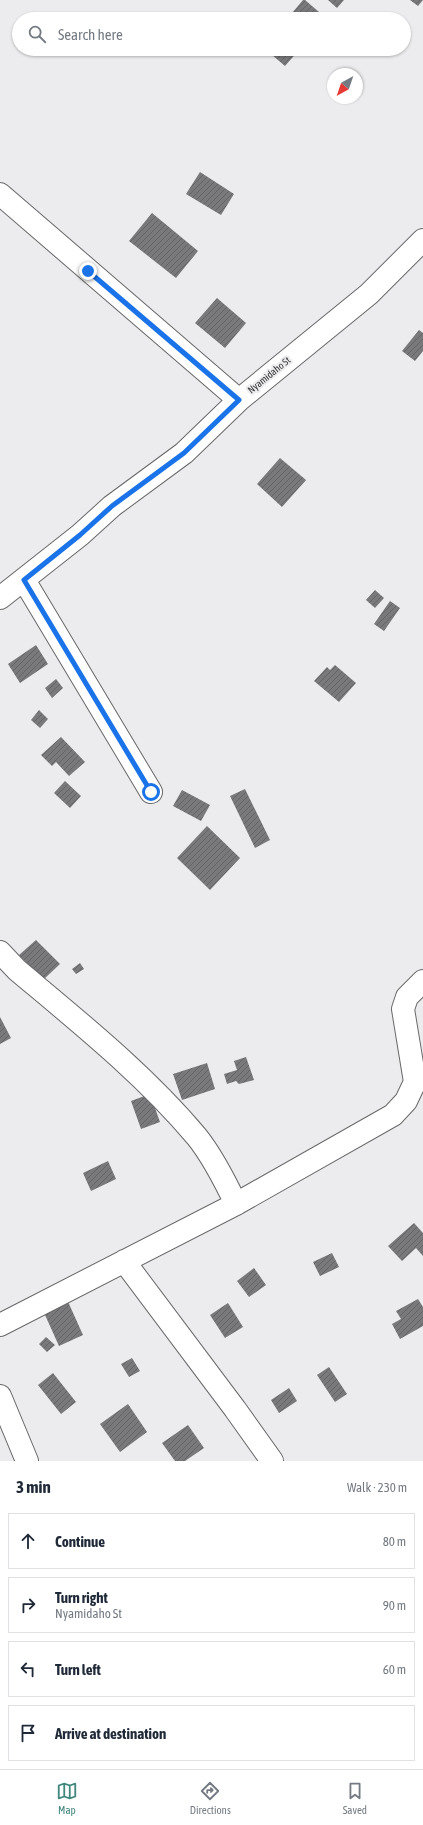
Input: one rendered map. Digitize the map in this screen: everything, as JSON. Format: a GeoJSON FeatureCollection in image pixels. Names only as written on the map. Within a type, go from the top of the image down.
{"type":"FeatureCollection","features":[{"type":"Feature","properties":{"kind":"street"},"geometry":{"type":"LineString","coordinates":[[0,194],[239,400]]}},
{"type":"Feature","properties":{"kind":"street","name":"Nyamidaho St"},"geometry":{"type":"LineString","coordinates":[[0,598],[80,535],[112,506],[184,453],[239,400],[369,294],[423,240]]}},
{"type":"Feature","properties":{"kind":"street"},"geometry":{"type":"LineString","coordinates":[[24,580],[151,792]]}},
{"type":"Feature","properties":{"kind":"street"},"geometry":{"type":"LineString","coordinates":[[0,952],[17,970],[145,1082],[197,1137],[221,1173],[236,1204]]}},
{"type":"Feature","properties":{"kind":"street"},"geometry":{"type":"LineString","coordinates":[[0,1325],[236,1204],[393,1115],[406,1101],[415,1082],[403,1009],[407,997],[423,981]]}},
{"type":"Feature","properties":{"kind":"street"},"geometry":{"type":"LineString","coordinates":[[124,1261],[272,1461]]}},
{"type":"Feature","properties":{"kind":"street"},"geometry":{"type":"LineString","coordinates":[[0,1396],[27,1461]]}},
{"type":"Feature","properties":{"kind":"building"},"geometry":{"type":"Polygon","coordinates":[[[303,0],[305,0],[319,12],[293,12],[303,0]]]}},
{"type":"Feature","properties":{"kind":"building"},"geometry":{"type":"Polygon","coordinates":[[[328,0],[344,0],[337,8],[328,0]]]}},
{"type":"Feature","properties":{"kind":"building"},"geometry":{"type":"Polygon","coordinates":[[[410,0],[423,0],[418,6],[410,0]]]}},
{"type":"Feature","properties":{"kind":"building"},"geometry":{"type":"Polygon","coordinates":[[[273,56],[294,56],[285,66],[273,56]]]}},
{"type":"Feature","properties":{"kind":"building"},"geometry":{"type":"Polygon","coordinates":[[[200,172],[234,194],[221,215],[186,194],[200,172]]]}},
{"type":"Feature","properties":{"kind":"building"},"geometry":{"type":"Polygon","coordinates":[[[152,213],[198,251],[176,278],[129,241],[152,213]]]}},
{"type":"Feature","properties":{"kind":"building"},"geometry":{"type":"Polygon","coordinates":[[[217,298],[246,323],[225,348],[195,323],[217,298]]]}},
{"type":"Feature","properties":{"kind":"building"},"geometry":{"type":"Polygon","coordinates":[[[419,330],[423,333],[423,351],[415,361],[402,351],[419,330]]]}},
{"type":"Feature","properties":{"kind":"building"},"geometry":{"type":"Polygon","coordinates":[[[280,458],[306,480],[282,507],[257,484],[280,458]]]}},
{"type":"Feature","properties":{"kind":"building"},"geometry":{"type":"Polygon","coordinates":[[[375,590],[384,598],[375,608],[366,600],[375,590]]]}},
{"type":"Feature","properties":{"kind":"building"},"geometry":{"type":"Polygon","coordinates":[[[390,601],[400,608],[384,631],[374,624],[390,601]]]}},
{"type":"Feature","properties":{"kind":"building"},"geometry":{"type":"Polygon","coordinates":[[[36,645],[48,664],[20,683],[8,664],[36,645]]]}},
{"type":"Feature","properties":{"kind":"building"},"geometry":{"type":"Polygon","coordinates":[[[335,665],[356,683],[339,702],[314,681],[327,667],[330,670],[335,665]]]}},
{"type":"Feature","properties":{"kind":"building"},"geometry":{"type":"Polygon","coordinates":[[[56,679],[63,688],[52,698],[45,688],[56,679]]]}},
{"type":"Feature","properties":{"kind":"building"},"geometry":{"type":"Polygon","coordinates":[[[39,710],[48,719],[40,728],[31,720],[39,710]]]}},
{"type":"Feature","properties":{"kind":"building"},"geometry":{"type":"Polygon","coordinates":[[[61,737],[85,762],[69,776],[56,762],[52,766],[41,755],[61,737]]]}},
{"type":"Feature","properties":{"kind":"building"},"geometry":{"type":"Polygon","coordinates":[[[65,781],[81,796],[70,808],[54,793],[65,781]]]}},
{"type":"Feature","properties":{"kind":"building"},"geometry":{"type":"Polygon","coordinates":[[[245,789],[270,840],[255,848],[230,796],[245,789]]]}},
{"type":"Feature","properties":{"kind":"building"},"geometry":{"type":"Polygon","coordinates":[[[182,790],[210,805],[201,821],[173,806],[182,790]]]}},
{"type":"Feature","properties":{"kind":"building"},"geometry":{"type":"Polygon","coordinates":[[[207,826],[240,858],[210,890],[177,858],[207,826]]]}},
{"type":"Feature","properties":{"kind":"building"},"geometry":{"type":"Polygon","coordinates":[[[36,940],[60,964],[43,980],[19,955],[36,940]]]}},
{"type":"Feature","properties":{"kind":"building"},"geometry":{"type":"Polygon","coordinates":[[[80,963],[84,969],[76,974],[72,969],[80,963]]]}},
{"type":"Feature","properties":{"kind":"building"},"geometry":{"type":"Polygon","coordinates":[[[0,1017],[11,1038],[0,1044],[0,1017]]]}},
{"type":"Feature","properties":{"kind":"building"},"geometry":{"type":"Polygon","coordinates":[[[246,1057],[254,1080],[239,1084],[236,1081],[227,1084],[224,1074],[237,1070],[234,1061],[246,1057]]]}},
{"type":"Feature","properties":{"kind":"building"},"geometry":{"type":"Polygon","coordinates":[[[207,1063],[215,1089],[182,1100],[173,1074],[207,1063]]]}},
{"type":"Feature","properties":{"kind":"building"},"geometry":{"type":"Polygon","coordinates":[[[150,1094],[160,1122],[141,1129],[131,1101],[150,1094]]]}},
{"type":"Feature","properties":{"kind":"building"},"geometry":{"type":"Polygon","coordinates":[[[108,1161],[116,1179],[91,1191],[83,1173],[108,1161]]]}},
{"type":"Feature","properties":{"kind":"building"},"geometry":{"type":"Polygon","coordinates":[[[414,1223],[423,1233],[423,1256],[416,1248],[402,1261],[388,1246],[414,1223]]]}},
{"type":"Feature","properties":{"kind":"building"},"geometry":{"type":"Polygon","coordinates":[[[332,1253],[339,1267],[320,1276],[313,1262],[332,1253]]]}},
{"type":"Feature","properties":{"kind":"building"},"geometry":{"type":"Polygon","coordinates":[[[254,1268],[266,1285],[249,1297],[237,1281],[254,1268]]]}},
{"type":"Feature","properties":{"kind":"building"},"geometry":{"type":"Polygon","coordinates":[[[65,1295],[83,1335],[59,1346],[41,1306],[65,1295]]]}},
{"type":"Feature","properties":{"kind":"building"},"geometry":{"type":"Polygon","coordinates":[[[418,1299],[423,1307],[423,1326],[400,1339],[392,1324],[401,1319],[396,1311],[418,1299]]]}},
{"type":"Feature","properties":{"kind":"building"},"geometry":{"type":"Polygon","coordinates":[[[228,1303],[243,1327],[225,1338],[210,1315],[228,1303]]]}},
{"type":"Feature","properties":{"kind":"building"},"geometry":{"type":"Polygon","coordinates":[[[46,1337],[55,1345],[47,1352],[39,1344],[46,1337]]]}},
{"type":"Feature","properties":{"kind":"building"},"geometry":{"type":"Polygon","coordinates":[[[132,1358],[140,1371],[129,1377],[121,1364],[132,1358]]]}},
{"type":"Feature","properties":{"kind":"building"},"geometry":{"type":"Polygon","coordinates":[[[329,1367],[347,1394],[335,1402],[317,1375],[329,1367]]]}},
{"type":"Feature","properties":{"kind":"building"},"geometry":{"type":"Polygon","coordinates":[[[53,1373],[76,1402],[61,1414],[38,1385],[53,1373]]]}},
{"type":"Feature","properties":{"kind":"building"},"geometry":{"type":"Polygon","coordinates":[[[289,1388],[297,1401],[279,1413],[271,1400],[289,1388]]]}},
{"type":"Feature","properties":{"kind":"building"},"geometry":{"type":"Polygon","coordinates":[[[128,1404],[147,1432],[120,1452],[100,1424],[128,1404]]]}},
{"type":"Feature","properties":{"kind":"building"},"geometry":{"type":"Polygon","coordinates":[[[188,1425],[204,1448],[185,1461],[175,1461],[162,1443],[188,1425]]]}},
{"type":"Feature","properties":{"kind":"route"},"geometry":{"type":"LineString","coordinates":[[88,271],[239,400],[184,453],[112,506],[80,535],[24,580],[89,686],[151,792]]}}]}
